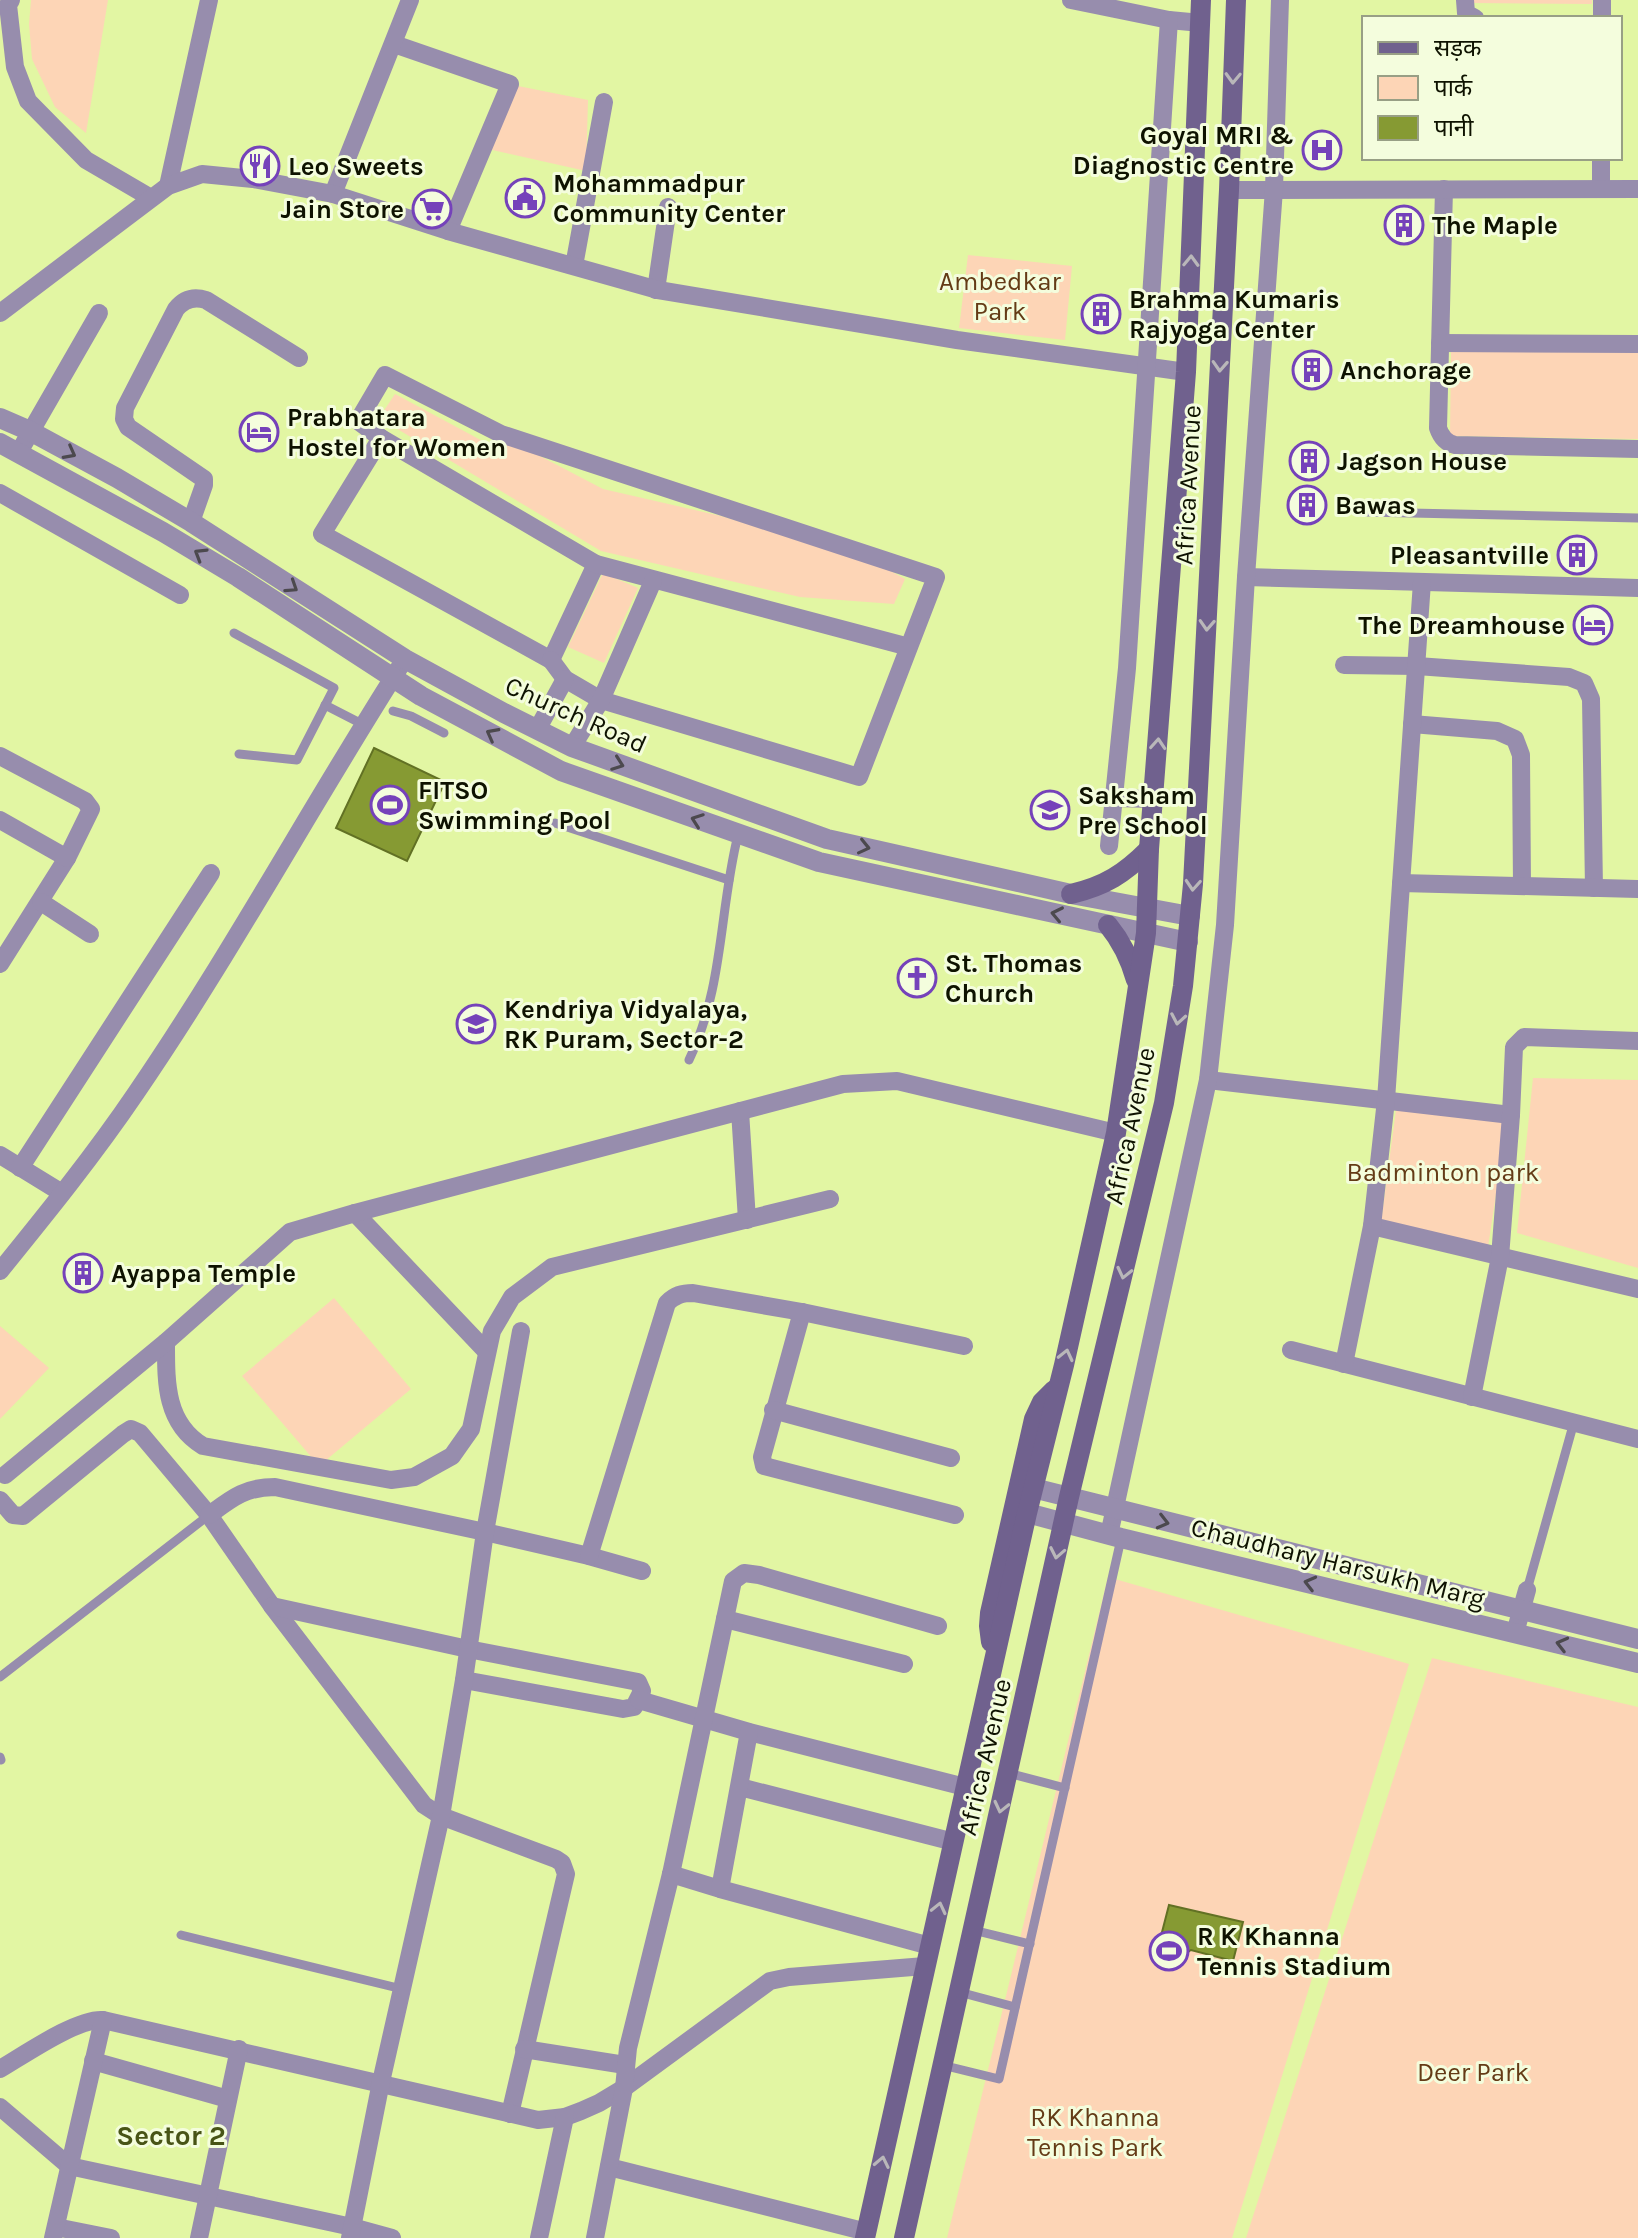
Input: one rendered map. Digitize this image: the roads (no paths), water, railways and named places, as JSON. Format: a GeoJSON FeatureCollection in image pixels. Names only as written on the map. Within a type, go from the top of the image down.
{"type":"FeatureCollection","features":[{"type":"Feature","properties":{"kind":"main road","name":"Africa Avenue"},"geometry":{"type":"LineString","coordinates":[[866,2235],[1027,1513],[1116,1133],[1138,987],[1148,909],[1149,849],[1186,372],[1201,0]]}},
{"type":"Feature","properties":{"kind":"main road","name":"Africa Avenue"},"geometry":{"type":"LineString","coordinates":[[904,2238],[1063,1523],[1164,1103],[1183,986],[1190,916],[1229,190],[1236,0]]}},
{"type":"Feature","properties":{"kind":"main road"},"geometry":{"type":"LineString","coordinates":[[1071,894],[1115,879],[1149,849]]}},
{"type":"Feature","properties":{"kind":"main road"},"geometry":{"type":"LineString","coordinates":[[1108,925],[1131,962],[1138,987]]}},
{"type":"Feature","properties":{"kind":"main road"},"geometry":{"type":"LineString","coordinates":[[995,1657],[989,1626],[1017,1489],[1034,1419],[1046,1396],[1058,1388]]}},
{"type":"Feature","properties":{"kind":"street"},"geometry":{"type":"LineString","coordinates":[[168,186],[209,0]]}},
{"type":"Feature","properties":{"kind":"street"},"geometry":{"type":"LineString","coordinates":[[333,194],[410,0]]}},
{"type":"Feature","properties":{"kind":"street"},"geometry":{"type":"LineString","coordinates":[[1071,0],[1169,20],[1201,23]]}},
{"type":"Feature","properties":{"kind":"street"},"geometry":{"type":"LineString","coordinates":[[1115,1536],[1114,1509],[1208,1080],[1225,925],[1274,189],[1280,0]]}},
{"type":"Feature","properties":{"kind":"street"},"geometry":{"type":"LineString","coordinates":[[6,3],[15,67],[28,101],[86,160],[151,198]]}},
{"type":"Feature","properties":{"kind":"street"},"geometry":{"type":"LineString","coordinates":[[1109,846],[1127,668],[1169,20]]}},
{"type":"Feature","properties":{"kind":"street"},"geometry":{"type":"LineString","coordinates":[[394,44],[510,84],[448,231]]}},
{"type":"Feature","properties":{"kind":"street"},"geometry":{"type":"LineString","coordinates":[[574,266],[604,102]]}},
{"type":"Feature","properties":{"kind":"street"},"geometry":{"type":"LineString","coordinates":[[1601,160],[1601,189]]}},
{"type":"Feature","properties":{"kind":"street"},"geometry":{"type":"LineString","coordinates":[[0,313],[168,186],[202,174],[253,179],[333,194],[448,231],[656,290],[957,340],[1186,372]]}},
{"type":"Feature","properties":{"kind":"street"},"geometry":{"type":"LineString","coordinates":[[1444,189],[1438,428],[1448,443],[1638,449]]}},
{"type":"Feature","properties":{"kind":"street"},"geometry":{"type":"LineString","coordinates":[[1229,190],[1638,189]]}},
{"type":"Feature","properties":{"kind":"street"},"geometry":{"type":"LineString","coordinates":[[656,290],[668,207]]}},
{"type":"Feature","properties":{"kind":"street"},"geometry":{"type":"LineString","coordinates":[[191,522],[204,479],[128,427],[124,419],[125,408],[176,309],[181,303],[195,297],[206,300],[299,358]]}},
{"type":"Feature","properties":{"kind":"street"},"geometry":{"type":"LineString","coordinates":[[9,448],[30,431],[99,313]]}},
{"type":"Feature","properties":{"kind":"street"},"geometry":{"type":"LineString","coordinates":[[1440,343],[1638,344]]}},
{"type":"Feature","properties":{"kind":"street"},"geometry":{"type":"LineString","coordinates":[[381,438],[322,534],[551,660],[565,679],[601,700],[859,777],[936,577],[501,434],[385,375],[358,421],[381,438],[596,564],[909,647]]}},
{"type":"Feature","properties":{"kind":"street","name":"Church Road"},"geometry":{"type":"LineString","coordinates":[[0,418],[117,478],[191,522],[405,659],[572,747],[827,839],[1071,894],[1190,916]]}},
{"type":"Feature","properties":{"kind":"street","name":"Church Road"},"geometry":{"type":"LineString","coordinates":[[9,448],[238,577],[421,696],[561,771],[819,862],[1188,942]]}},
{"type":"Feature","properties":{"kind":"street"},"geometry":{"type":"LineString","coordinates":[[0,493],[180,595]]}},
{"type":"Feature","properties":{"kind":"street"},"geometry":{"type":"LineString","coordinates":[[551,660],[596,564]]}},
{"type":"Feature","properties":{"kind":"street"},"geometry":{"type":"LineString","coordinates":[[1246,577],[1638,588]]}},
{"type":"Feature","properties":{"kind":"street"},"geometry":{"type":"LineString","coordinates":[[572,747],[601,700],[653,581]]}},
{"type":"Feature","properties":{"kind":"street"},"geometry":{"type":"LineString","coordinates":[[1344,1364],[1372,1226],[1386,1100],[1422,582]]}},
{"type":"Feature","properties":{"kind":"street"},"geometry":{"type":"LineString","coordinates":[[0,1271],[102,1143],[138,1091],[405,659]]}},
{"type":"Feature","properties":{"kind":"street"},"geometry":{"type":"LineString","coordinates":[[1344,665],[1417,666],[1569,677],[1584,683],[1591,699],[1594,888]]}},
{"type":"Feature","properties":{"kind":"street"},"geometry":{"type":"LineString","coordinates":[[537,730],[565,679]]}},
{"type":"Feature","properties":{"kind":"street"},"geometry":{"type":"LineString","coordinates":[[1412,724],[1497,731],[1515,739],[1521,755],[1522,886]]}},
{"type":"Feature","properties":{"kind":"street"},"geometry":{"type":"LineString","coordinates":[[0,756],[88,803],[91,809],[41,902],[8,934],[0,964]]}},
{"type":"Feature","properties":{"kind":"street"},"geometry":{"type":"LineString","coordinates":[[1114,798],[1153,799]]}},
{"type":"Feature","properties":{"kind":"street"},"geometry":{"type":"LineString","coordinates":[[0,820],[67,858]]}},
{"type":"Feature","properties":{"kind":"street"},"geometry":{"type":"LineString","coordinates":[[20,1168],[211,873]]}},
{"type":"Feature","properties":{"kind":"street"},"geometry":{"type":"LineString","coordinates":[[1401,883],[1638,889]]}},
{"type":"Feature","properties":{"kind":"street"},"geometry":{"type":"LineString","coordinates":[[41,902],[90,934]]}},
{"type":"Feature","properties":{"kind":"street"},"geometry":{"type":"LineString","coordinates":[[1472,1397],[1500,1257],[1514,1047],[1524,1037],[1638,1041]]}},
{"type":"Feature","properties":{"kind":"street"},"geometry":{"type":"LineString","coordinates":[[1208,1080],[1511,1115]]}},
{"type":"Feature","properties":{"kind":"street"},"geometry":{"type":"LineString","coordinates":[[5,1475],[166,1342],[290,1232],[843,1084],[897,1081],[1116,1133]]}},
{"type":"Feature","properties":{"kind":"street"},"geometry":{"type":"LineString","coordinates":[[740,1111],[747,1220]]}},
{"type":"Feature","properties":{"kind":"street"},"geometry":{"type":"LineString","coordinates":[[0,1155],[62,1193]]}},
{"type":"Feature","properties":{"kind":"street"},"geometry":{"type":"LineString","coordinates":[[166,1342],[166,1381],[171,1408],[191,1439],[203,1446],[391,1480],[414,1477],[452,1456],[471,1429],[492,1331],[512,1297],[552,1267],[830,1199]]}},
{"type":"Feature","properties":{"kind":"street"},"geometry":{"type":"LineString","coordinates":[[355,1213],[486,1351]]}},
{"type":"Feature","properties":{"kind":"street"},"geometry":{"type":"LineString","coordinates":[[1372,1226],[1638,1289]]}},
{"type":"Feature","properties":{"kind":"street"},"geometry":{"type":"LineString","coordinates":[[589,1556],[667,1303],[682,1293],[802,1312],[964,1346]]}},
{"type":"Feature","properties":{"kind":"street"},"geometry":{"type":"LineString","coordinates":[[802,1312],[773,1410],[762,1462],[767,1468],[955,1515]]}},
{"type":"Feature","properties":{"kind":"street"},"geometry":{"type":"LineString","coordinates":[[351,2233],[381,2082],[441,1816],[485,1532],[521,1331]]}},
{"type":"Feature","properties":{"kind":"street"},"geometry":{"type":"LineString","coordinates":[[1291,1350],[1638,1439]]}},
{"type":"Feature","properties":{"kind":"street"},"geometry":{"type":"LineString","coordinates":[[773,1410],[951,1458]]}},
{"type":"Feature","properties":{"kind":"street"},"geometry":{"type":"LineString","coordinates":[[0,1500],[13,1515],[23,1516],[123,1434],[135,1430],[209,1515],[272,1606],[414,1794],[441,1816],[556,1859],[565,1868],[510,2114]]}},
{"type":"Feature","properties":{"kind":"street"},"geometry":{"type":"LineString","coordinates":[[209,1515],[247,1490],[275,1487],[485,1532],[642,1571]]}},
{"type":"Feature","properties":{"kind":"street","name":"Chaudhary Harsukh Marg"},"geometry":{"type":"LineString","coordinates":[[1033,1488],[1114,1509],[1525,1600],[1638,1639]]}},
{"type":"Feature","properties":{"kind":"street","name":"Chaudhary Harsukh Marg"},"geometry":{"type":"LineString","coordinates":[[1027,1513],[1638,1663]]}},
{"type":"Feature","properties":{"kind":"street"},"geometry":{"type":"LineString","coordinates":[[595,2238],[624,2088],[625,2065],[671,1874],[733,1581],[744,1573],[750,1573],[938,1626]]}},
{"type":"Feature","properties":{"kind":"street"},"geometry":{"type":"LineString","coordinates":[[1515,1633],[1525,1600]]}},
{"type":"Feature","properties":{"kind":"street"},"geometry":{"type":"LineString","coordinates":[[272,1606],[638,1682],[642,1691],[634,1707],[623,1709],[464,1680]]}},
{"type":"Feature","properties":{"kind":"street"},"geometry":{"type":"LineString","coordinates":[[725,1619],[904,1664]]}},
{"type":"Feature","properties":{"kind":"street"},"geometry":{"type":"LineString","coordinates":[[639,1700],[749,1732],[965,1787]]}},
{"type":"Feature","properties":{"kind":"street"},"geometry":{"type":"LineString","coordinates":[[720,1889],[749,1732]]}},
{"type":"Feature","properties":{"kind":"street"},"geometry":{"type":"LineString","coordinates":[[740,1787],[954,1842]]}},
{"type":"Feature","properties":{"kind":"street"},"geometry":{"type":"LineString","coordinates":[[671,1874],[927,1956]]}},
{"type":"Feature","properties":{"kind":"street"},"geometry":{"type":"LineString","coordinates":[[0,2069],[76,2026],[91,2020],[103,2020],[538,2120],[565,2117],[599,2103],[624,2088],[770,1981],[927,1956]]}},
{"type":"Feature","properties":{"kind":"street"},"geometry":{"type":"LineString","coordinates":[[103,2020],[55,2232],[111,2238]]}},
{"type":"Feature","properties":{"kind":"street"},"geometry":{"type":"LineString","coordinates":[[199,2238],[239,2049]]}},
{"type":"Feature","properties":{"kind":"street"},"geometry":{"type":"LineString","coordinates":[[524,2049],[625,2065]]}},
{"type":"Feature","properties":{"kind":"street"},"geometry":{"type":"LineString","coordinates":[[93,2061],[228,2099]]}},
{"type":"Feature","properties":{"kind":"street"},"geometry":{"type":"LineString","coordinates":[[0,2107],[69,2166],[351,2233],[392,2238]]}},
{"type":"Feature","properties":{"kind":"street"},"geometry":{"type":"LineString","coordinates":[[539,2238],[565,2117]]}},
{"type":"Feature","properties":{"kind":"street"},"geometry":{"type":"LineString","coordinates":[[609,2167],[866,2235]]}},
{"type":"Feature","properties":{"kind":"lane"},"geometry":{"type":"LineString","coordinates":[[1365,512],[1638,518]]}},
{"type":"Feature","properties":{"kind":"lane"},"geometry":{"type":"LineString","coordinates":[[234,633],[334,688],[297,760],[239,754]]}},
{"type":"Feature","properties":{"kind":"lane"},"geometry":{"type":"LineString","coordinates":[[411,716],[421,696]]}},
{"type":"Feature","properties":{"kind":"lane"},"geometry":{"type":"LineString","coordinates":[[325,705],[364,725]]}},
{"type":"Feature","properties":{"kind":"lane"},"geometry":{"type":"LineString","coordinates":[[393,711],[411,716],[444,733]]}},
{"type":"Feature","properties":{"kind":"lane"},"geometry":{"type":"LineString","coordinates":[[555,823],[729,880]]}},
{"type":"Feature","properties":{"kind":"lane"},"geometry":{"type":"LineString","coordinates":[[689,1060],[707,1015],[721,948],[738,835]]}},
{"type":"Feature","properties":{"kind":"lane"},"geometry":{"type":"LineString","coordinates":[[1525,1600],[1574,1422]]}},
{"type":"Feature","properties":{"kind":"lane"},"geometry":{"type":"LineString","coordinates":[[0,1677],[209,1515]]}},
{"type":"Feature","properties":{"kind":"lane"},"geometry":{"type":"LineString","coordinates":[[942,2065],[999,2079],[1065,1788],[1115,1536]]}},
{"type":"Feature","properties":{"kind":"lane"},"geometry":{"type":"LineString","coordinates":[[1008,1773],[1065,1788]]}},
{"type":"Feature","properties":{"kind":"lane"},"geometry":{"type":"LineString","coordinates":[[973,1930],[1030,1944]]}},
{"type":"Feature","properties":{"kind":"lane"},"geometry":{"type":"LineString","coordinates":[[181,1935],[402,1989]]}},
{"type":"Feature","properties":{"kind":"lane"},"geometry":{"type":"LineString","coordinates":[[959,1992],[1015,2007]]}},
{"type":"Feature","properties":{"kind":"water","name":"FITSO Swimming Pool"},"geometry":{"type":"Polygon","coordinates":[[[374,748],[445,782],[407,861],[336,828],[374,748]]]}},
{"type":"Feature","properties":{"kind":"water"},"geometry":{"type":"Polygon","coordinates":[[[1169,1905],[1243,1922],[1233,1961],[1191,1950],[1181,1955],[1171,1953],[1168,1944],[1160,1940],[1169,1905]]]}},
{"type":"Feature","properties":{"kind":"place","name":"Goyal MRI & Diagnostic Centre"},"geometry":{"type":"Point","coordinates":[1322,150]}},
{"type":"Feature","properties":{"kind":"place","name":"Leo Sweets"},"geometry":{"type":"Point","coordinates":[260,166]}},
{"type":"Feature","properties":{"kind":"place","name":"Mohammadpur Community Center"},"geometry":{"type":"Point","coordinates":[525,198]}},
{"type":"Feature","properties":{"kind":"place","name":"Jain Store"},"geometry":{"type":"Point","coordinates":[432,209]}},
{"type":"Feature","properties":{"kind":"place","name":"The Maple"},"geometry":{"type":"Point","coordinates":[1404,225]}},
{"type":"Feature","properties":{"kind":"place","name":"Brahma Kumaris Rajyoga Center"},"geometry":{"type":"Point","coordinates":[1101,314]}},
{"type":"Feature","properties":{"kind":"place","name":"Anchorage"},"geometry":{"type":"Point","coordinates":[1312,370]}},
{"type":"Feature","properties":{"kind":"place","name":"Prabhatara Hostel for Women"},"geometry":{"type":"Point","coordinates":[259,432]}},
{"type":"Feature","properties":{"kind":"place","name":"Jagson House"},"geometry":{"type":"Point","coordinates":[1309,461]}},
{"type":"Feature","properties":{"kind":"place","name":"Bawas"},"geometry":{"type":"Point","coordinates":[1307,505]}},
{"type":"Feature","properties":{"kind":"place","name":"Pleasantville"},"geometry":{"type":"Point","coordinates":[1577,555]}},
{"type":"Feature","properties":{"kind":"place","name":"The Dreamhouse"},"geometry":{"type":"Point","coordinates":[1593,625]}},
{"type":"Feature","properties":{"kind":"place","name":"FITSO Swimming Pool"},"geometry":{"type":"Point","coordinates":[390,805]}},
{"type":"Feature","properties":{"kind":"place","name":"Saksham Pre School"},"geometry":{"type":"Point","coordinates":[1050,810]}},
{"type":"Feature","properties":{"kind":"place","name":"St. Thomas Church"},"geometry":{"type":"Point","coordinates":[917,978]}},
{"type":"Feature","properties":{"kind":"place","name":"Kendriya Vidyalaya, RK Puram, Sector-2"},"geometry":{"type":"Point","coordinates":[476,1024]}},
{"type":"Feature","properties":{"kind":"place","name":"Ayappa Temple"},"geometry":{"type":"Point","coordinates":[83,1273]}},
{"type":"Feature","properties":{"kind":"place","name":"R K Khanna Tennis Stadium"},"geometry":{"type":"Point","coordinates":[1169,1951]}},
{"type":"Feature","properties":{"kind":"district","name":"Sector 2"},"geometry":{"type":"Point","coordinates":[171,2135]}},
{"type":"Feature","properties":{"kind":"park label","name":"Ambedkar Park"},"geometry":{"type":"Point","coordinates":[1000,296]}},
{"type":"Feature","properties":{"kind":"park label","name":"Badminton park"},"geometry":{"type":"Point","coordinates":[1443,1172]}},
{"type":"Feature","properties":{"kind":"park label","name":"Deer Park"},"geometry":{"type":"Point","coordinates":[1473,2072]}},
{"type":"Feature","properties":{"kind":"park label","name":"RK Khanna Tennis Park"},"geometry":{"type":"Point","coordinates":[1095,2132]}}]}
